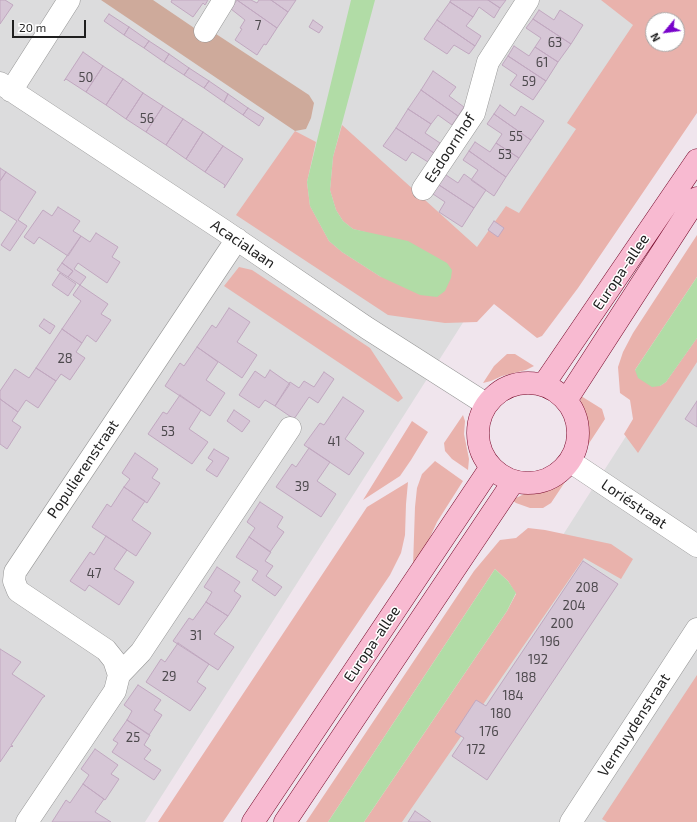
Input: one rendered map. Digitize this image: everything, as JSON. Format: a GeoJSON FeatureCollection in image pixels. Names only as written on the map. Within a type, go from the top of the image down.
{"type":"FeatureCollection","features":[{"type":"Feature","properties":{"kind":"main road","name":"Europa-allee"},"geometry":{"type":"LineString","coordinates":[[544,384],[697,160]]}},
{"type":"Feature","properties":{"kind":"main road","name":"Europa-allee"},"geometry":{"type":"LineString","coordinates":[[567,399],[697,198]]}},
{"type":"Feature","properties":{"kind":"main road"},"geometry":{"type":"LineString","coordinates":[[528,382],[544,384],[556,390],[567,399],[578,418],[579,441],[571,462],[555,476],[535,484],[513,482],[501,476],[491,467],[482,453],[478,436],[479,420],[486,404],[498,392],[512,385],[528,382]]}},
{"type":"Feature","properties":{"kind":"main road","name":"Europa-allee"},"geometry":{"type":"LineString","coordinates":[[253,822],[491,467]]}},
{"type":"Feature","properties":{"kind":"main road","name":"Europa-allee"},"geometry":{"type":"LineString","coordinates":[[285,822],[513,482]]}},
{"type":"Feature","properties":{"kind":"street"},"geometry":{"type":"LineString","coordinates":[[5,87],[69,0]]}},
{"type":"Feature","properties":{"kind":"street"},"geometry":{"type":"LineString","coordinates":[[205,31],[224,0]]}},
{"type":"Feature","properties":{"kind":"street","name":"Esdoornhof"},"geometry":{"type":"LineString","coordinates":[[423,189],[474,113],[488,62],[528,0]]}},
{"type":"Feature","properties":{"kind":"street","name":"Acacialaan"},"geometry":{"type":"LineString","coordinates":[[5,87],[237,239],[366,328],[486,404]]}},
{"type":"Feature","properties":{"kind":"street","name":"Populierenstraat"},"geometry":{"type":"LineString","coordinates":[[119,674],[114,660],[106,650],[18,591],[14,581],[15,572],[237,239]]}},
{"type":"Feature","properties":{"kind":"street"},"geometry":{"type":"LineString","coordinates":[[27,822],[115,691],[119,674],[141,652],[290,428]]}},
{"type":"Feature","properties":{"kind":"street","name":"Loriéstraat"},"geometry":{"type":"LineString","coordinates":[[571,462],[697,546]]}},
{"type":"Feature","properties":{"kind":"street","name":"Vermuydenstraat"},"geometry":{"type":"LineString","coordinates":[[571,822],[697,629]]}},
{"type":"Feature","properties":{"kind":"shaded area"},"geometry":{"type":"Polygon","coordinates":[[[0,0],[668,0],[659,12],[645,12],[645,37],[145,822],[0,822],[0,0]]]}},
{"type":"Feature","properties":{"kind":"shaded area"},"geometry":{"type":"Polygon","coordinates":[[[101,0],[153,0],[209,38],[213,32],[309,95],[314,103],[311,118],[306,129],[295,131],[101,0]]]}},
{"type":"Feature","properties":{"kind":"shaded area"},"geometry":{"type":"Polygon","coordinates":[[[351,0],[375,0],[333,157],[330,190],[336,210],[343,221],[353,229],[408,241],[447,263],[452,270],[451,278],[445,291],[437,297],[420,295],[381,277],[342,252],[329,241],[310,206],[307,182],[351,0]]]}},
{"type":"Feature","properties":{"kind":"shaded area"},"geometry":{"type":"Polygon","coordinates":[[[601,0],[697,0],[697,113],[578,288],[542,336],[537,338],[494,304],[477,322],[445,323],[388,315],[236,215],[295,131],[316,142],[307,182],[310,206],[329,241],[342,252],[381,277],[365,232],[353,229],[343,221],[336,210],[330,190],[333,157],[342,125],[477,247],[506,206],[519,213],[576,129],[567,123],[633,25],[601,0]]]}},
{"type":"Feature","properties":{"kind":"shaded area"},"geometry":{"type":"Polygon","coordinates":[[[697,235],[697,277],[635,370],[660,386],[666,382],[697,338],[697,362],[638,453],[624,434],[633,419],[630,400],[620,393],[618,367],[623,352],[633,333],[697,235]]]}},
{"type":"Feature","properties":{"kind":"shaded area"},"geometry":{"type":"Polygon","coordinates":[[[239,267],[252,270],[370,348],[403,398],[398,402],[224,286],[239,267]]]}},
{"type":"Feature","properties":{"kind":"shaded area"},"geometry":{"type":"Polygon","coordinates":[[[697,277],[697,338],[666,382],[660,386],[652,387],[638,378],[635,370],[697,277]]]}},
{"type":"Feature","properties":{"kind":"shaded area"},"geometry":{"type":"Polygon","coordinates":[[[697,325],[697,822],[368,822],[508,621],[697,325]]]}},
{"type":"Feature","properties":{"kind":"shaded area"},"geometry":{"type":"Polygon","coordinates":[[[507,354],[515,354],[534,366],[526,370],[502,376],[483,383],[494,366],[507,354]]]}},
{"type":"Feature","properties":{"kind":"shaded area"},"geometry":{"type":"Polygon","coordinates":[[[581,396],[602,409],[605,419],[582,454],[585,444],[585,434],[584,420],[580,408],[581,396]]]}},
{"type":"Feature","properties":{"kind":"shaded area"},"geometry":{"type":"Polygon","coordinates":[[[463,415],[465,421],[464,434],[469,459],[468,470],[452,459],[445,451],[444,443],[463,415]]]}},
{"type":"Feature","properties":{"kind":"shaded area"},"geometry":{"type":"Polygon","coordinates":[[[412,421],[428,432],[411,460],[400,476],[363,500],[412,421]]]}},
{"type":"Feature","properties":{"kind":"shaded area"},"geometry":{"type":"Polygon","coordinates":[[[435,461],[463,481],[437,522],[426,546],[413,566],[417,488],[422,474],[435,461]]]}},
{"type":"Feature","properties":{"kind":"shaded area"},"geometry":{"type":"Polygon","coordinates":[[[567,479],[551,503],[543,508],[530,508],[512,500],[524,494],[551,487],[567,479]]]}},
{"type":"Feature","properties":{"kind":"shaded area"},"geometry":{"type":"Polygon","coordinates":[[[408,482],[405,535],[401,553],[390,575],[223,822],[158,822],[367,507],[408,482]]]}},
{"type":"Feature","properties":{"kind":"shaded area"},"geometry":{"type":"Polygon","coordinates":[[[528,528],[545,530],[611,544],[633,559],[621,579],[584,558],[402,822],[364,822],[507,611],[516,594],[508,581],[495,569],[328,822],[306,822],[474,571],[500,540],[516,538],[528,528]]]}},
{"type":"Feature","properties":{"kind":"shaded area"},"geometry":{"type":"Polygon","coordinates":[[[495,569],[508,581],[516,593],[507,611],[364,822],[328,822],[495,569]]]}},
{"type":"Feature","properties":{"kind":"shaded area"},"geometry":{"type":"Polygon","coordinates":[[[697,675],[697,822],[607,822],[602,819],[697,675]]]}},
{"type":"Feature","properties":{"kind":"building"},"geometry":{"type":"Polygon","coordinates":[[[0,0],[5,0],[13,5],[0,24],[0,0]]]}},
{"type":"Feature","properties":{"kind":"building"},"geometry":{"type":"Polygon","coordinates":[[[172,0],[208,0],[205,5],[203,3],[193,17],[171,2],[172,0]]]}},
{"type":"Feature","properties":{"kind":"building"},"geometry":{"type":"Polygon","coordinates":[[[237,0],[277,28],[266,45],[264,44],[257,55],[235,40],[242,29],[240,28],[245,20],[231,9],[237,0]]]}},
{"type":"Feature","properties":{"kind":"building"},"geometry":{"type":"Polygon","coordinates":[[[237,0],[251,0],[257,3],[259,0],[271,0],[288,12],[277,28],[237,0]]]}},
{"type":"Feature","properties":{"kind":"building"},"geometry":{"type":"Polygon","coordinates":[[[271,0],[296,0],[288,12],[271,0]]]}},
{"type":"Feature","properties":{"kind":"building"},"geometry":{"type":"Polygon","coordinates":[[[451,0],[488,0],[500,8],[494,18],[479,7],[473,17],[450,2],[451,0]]]}},
{"type":"Feature","properties":{"kind":"building"},"geometry":{"type":"Polygon","coordinates":[[[488,0],[506,0],[500,8],[488,0]]]}},
{"type":"Feature","properties":{"kind":"building"},"geometry":{"type":"Polygon","coordinates":[[[450,2],[473,17],[466,26],[481,36],[475,46],[437,20],[450,2]]]}},
{"type":"Feature","properties":{"kind":"building"},"geometry":{"type":"Polygon","coordinates":[[[539,10],[554,20],[560,10],[583,25],[571,44],[533,19],[539,10]]]}},
{"type":"Feature","properties":{"kind":"building"},"geometry":{"type":"Polygon","coordinates":[[[109,14],[129,27],[124,35],[104,21],[109,14]]]}},
{"type":"Feature","properties":{"kind":"building"},"geometry":{"type":"Polygon","coordinates":[[[533,19],[571,44],[558,62],[535,47],[541,38],[526,28],[533,19]]]}},
{"type":"Feature","properties":{"kind":"building"},"geometry":{"type":"Polygon","coordinates":[[[313,20],[323,27],[319,33],[309,27],[313,20]]]}},
{"type":"Feature","properties":{"kind":"building"},"geometry":{"type":"Polygon","coordinates":[[[437,20],[475,46],[469,54],[454,45],[447,54],[424,39],[437,20]]]}},
{"type":"Feature","properties":{"kind":"building"},"geometry":{"type":"Polygon","coordinates":[[[129,27],[149,41],[144,48],[124,35],[129,27]]]}},
{"type":"Feature","properties":{"kind":"building"},"geometry":{"type":"Polygon","coordinates":[[[149,41],[169,54],[164,62],[144,48],[149,41]]]}},
{"type":"Feature","properties":{"kind":"building"},"geometry":{"type":"Polygon","coordinates":[[[514,46],[529,56],[535,47],[558,62],[546,81],[508,56],[514,46]]]}},
{"type":"Feature","properties":{"kind":"building"},"geometry":{"type":"Polygon","coordinates":[[[83,52],[103,66],[86,92],[66,79],[64,81],[83,52]]]}},
{"type":"Feature","properties":{"kind":"building"},"geometry":{"type":"Polygon","coordinates":[[[169,54],[189,68],[184,75],[164,62],[169,54]]]}},
{"type":"Feature","properties":{"kind":"building"},"geometry":{"type":"Polygon","coordinates":[[[508,56],[546,81],[533,100],[510,85],[517,75],[502,65],[508,56]]]}},
{"type":"Feature","properties":{"kind":"building"},"geometry":{"type":"Polygon","coordinates":[[[103,66],[123,79],[106,105],[86,92],[103,66]]]}},
{"type":"Feature","properties":{"kind":"building"},"geometry":{"type":"Polygon","coordinates":[[[189,68],[209,81],[204,88],[184,75],[189,68]]]}},
{"type":"Feature","properties":{"kind":"building"},"geometry":{"type":"Polygon","coordinates":[[[433,71],[456,87],[449,96],[464,107],[458,116],[421,90],[433,71]]]}},
{"type":"Feature","properties":{"kind":"building"},"geometry":{"type":"Polygon","coordinates":[[[123,79],[143,93],[126,119],[106,105],[123,79]]]}},
{"type":"Feature","properties":{"kind":"building"},"geometry":{"type":"Polygon","coordinates":[[[209,81],[228,94],[224,102],[204,88],[209,81]]]}},
{"type":"Feature","properties":{"kind":"building"},"geometry":{"type":"Polygon","coordinates":[[[421,90],[458,116],[452,125],[438,115],[431,124],[408,109],[421,90]]]}},
{"type":"Feature","properties":{"kind":"building"},"geometry":{"type":"Polygon","coordinates":[[[143,93],[163,106],[146,132],[126,119],[143,93]]]}},
{"type":"Feature","properties":{"kind":"building"},"geometry":{"type":"Polygon","coordinates":[[[228,94],[248,108],[243,115],[224,102],[228,94]]]}},
{"type":"Feature","properties":{"kind":"building"},"geometry":{"type":"Polygon","coordinates":[[[500,105],[515,116],[521,106],[544,121],[531,140],[494,114],[500,105]]]}},
{"type":"Feature","properties":{"kind":"building"},"geometry":{"type":"Polygon","coordinates":[[[163,106],[183,119],[166,145],[146,132],[163,106]]]}},
{"type":"Feature","properties":{"kind":"building"},"geometry":{"type":"Polygon","coordinates":[[[248,108],[264,118],[259,126],[243,115],[248,108]]]}},
{"type":"Feature","properties":{"kind":"building"},"geometry":{"type":"Polygon","coordinates":[[[408,109],[431,124],[425,133],[440,143],[434,153],[396,128],[408,109]]]}},
{"type":"Feature","properties":{"kind":"building"},"geometry":{"type":"Polygon","coordinates":[[[494,114],[531,140],[519,158],[496,143],[502,134],[487,124],[494,114]]]}},
{"type":"Feature","properties":{"kind":"building"},"geometry":{"type":"Polygon","coordinates":[[[183,119],[203,132],[186,159],[166,145],[183,119]]]}},
{"type":"Feature","properties":{"kind":"building"},"geometry":{"type":"Polygon","coordinates":[[[396,128],[434,153],[428,162],[412,152],[406,161],[383,146],[396,128]]]}},
{"type":"Feature","properties":{"kind":"building"},"geometry":{"type":"Polygon","coordinates":[[[203,132],[223,146],[205,172],[186,159],[203,132]]]}},
{"type":"Feature","properties":{"kind":"building"},"geometry":{"type":"Polygon","coordinates":[[[475,142],[490,152],[496,143],[519,158],[506,177],[469,151],[475,142]]]}},
{"type":"Feature","properties":{"kind":"building"},"geometry":{"type":"Polygon","coordinates":[[[223,146],[243,159],[224,188],[225,185],[205,172],[223,146]]]}},
{"type":"Feature","properties":{"kind":"building"},"geometry":{"type":"Polygon","coordinates":[[[469,151],[506,177],[494,196],[471,180],[478,170],[463,160],[469,151]]]}},
{"type":"Feature","properties":{"kind":"building"},"geometry":{"type":"Polygon","coordinates":[[[0,168],[6,172],[0,181],[0,168]]]}},
{"type":"Feature","properties":{"kind":"building"},"geometry":{"type":"Polygon","coordinates":[[[6,172],[36,192],[18,220],[27,226],[10,251],[1,245],[17,221],[0,210],[0,181],[6,172]]]}},
{"type":"Feature","properties":{"kind":"building"},"geometry":{"type":"Polygon","coordinates":[[[443,173],[458,183],[464,174],[486,190],[474,208],[436,183],[443,173]]]}},
{"type":"Feature","properties":{"kind":"building"},"geometry":{"type":"Polygon","coordinates":[[[436,183],[474,208],[462,227],[439,212],[445,202],[430,192],[436,183]]]}},
{"type":"Feature","properties":{"kind":"building"},"geometry":{"type":"Polygon","coordinates":[[[58,207],[80,221],[73,231],[81,236],[68,256],[39,237],[34,244],[24,237],[43,210],[52,216],[58,207]]]}},
{"type":"Feature","properties":{"kind":"building"},"geometry":{"type":"Polygon","coordinates":[[[494,221],[504,228],[498,237],[488,230],[494,221]]]}},
{"type":"Feature","properties":{"kind":"building"},"geometry":{"type":"Polygon","coordinates":[[[96,233],[118,247],[112,257],[120,262],[107,283],[78,263],[74,269],[86,277],[80,285],[68,277],[73,271],[62,263],[81,236],[90,242],[96,233]]]}},
{"type":"Feature","properties":{"kind":"building"},"geometry":{"type":"Polygon","coordinates":[[[62,263],[73,271],[68,277],[57,270],[62,263]]]}},
{"type":"Feature","properties":{"kind":"building"},"geometry":{"type":"Polygon","coordinates":[[[60,273],[76,284],[68,296],[52,285],[60,273]]]}},
{"type":"Feature","properties":{"kind":"building"},"geometry":{"type":"Polygon","coordinates":[[[80,285],[108,304],[101,314],[111,320],[96,342],[87,335],[82,343],[62,329],[81,301],[73,295],[80,285]]]}},
{"type":"Feature","properties":{"kind":"building"},"geometry":{"type":"Polygon","coordinates":[[[229,308],[250,322],[237,342],[257,355],[242,378],[197,347],[212,325],[216,328],[229,308]]]}},
{"type":"Feature","properties":{"kind":"building"},"geometry":{"type":"Polygon","coordinates":[[[44,319],[55,326],[50,334],[39,326],[44,319]]]}},
{"type":"Feature","properties":{"kind":"building"},"geometry":{"type":"Polygon","coordinates":[[[62,329],[82,343],[76,352],[85,358],[70,380],[61,374],[56,381],[36,368],[62,329]]]}},
{"type":"Feature","properties":{"kind":"building"},"geometry":{"type":"Polygon","coordinates":[[[197,347],[218,362],[206,380],[225,393],[210,416],[165,386],[180,363],[184,366],[197,347]]]}},
{"type":"Feature","properties":{"kind":"building"},"geometry":{"type":"Polygon","coordinates":[[[36,368],[56,381],[38,408],[26,400],[18,412],[0,399],[0,391],[15,369],[29,378],[36,368]]]}},
{"type":"Feature","properties":{"kind":"building"},"geometry":{"type":"Polygon","coordinates":[[[270,370],[290,384],[275,406],[265,400],[259,408],[239,395],[255,371],[265,378],[270,370]]]}},
{"type":"Feature","properties":{"kind":"building"},"geometry":{"type":"Polygon","coordinates":[[[324,372],[334,379],[318,403],[309,397],[294,419],[275,406],[290,382],[299,388],[304,381],[314,387],[324,372]]]}},
{"type":"Feature","properties":{"kind":"building"},"geometry":{"type":"Polygon","coordinates":[[[180,395],[201,410],[189,429],[208,442],[192,464],[148,434],[163,412],[167,414],[180,395]]]}},
{"type":"Feature","properties":{"kind":"building"},"geometry":{"type":"Polygon","coordinates":[[[343,397],[364,411],[345,439],[364,453],[349,475],[304,445],[320,423],[324,425],[343,397]]]}},
{"type":"Feature","properties":{"kind":"building"},"geometry":{"type":"Polygon","coordinates":[[[0,399],[18,412],[12,421],[21,427],[7,449],[0,444],[0,399]]]}},
{"type":"Feature","properties":{"kind":"building"},"geometry":{"type":"Polygon","coordinates":[[[697,401],[697,427],[685,419],[697,401]]]}},
{"type":"Feature","properties":{"kind":"building"},"geometry":{"type":"Polygon","coordinates":[[[234,410],[250,421],[242,432],[227,421],[234,410]]]}},
{"type":"Feature","properties":{"kind":"building"},"geometry":{"type":"Polygon","coordinates":[[[309,448],[330,462],[317,481],[336,494],[321,517],[276,487],[292,464],[296,467],[309,448]]]}},
{"type":"Feature","properties":{"kind":"building"},"geometry":{"type":"Polygon","coordinates":[[[214,449],[229,458],[217,477],[206,470],[213,461],[208,458],[214,449]]]}},
{"type":"Feature","properties":{"kind":"building"},"geometry":{"type":"Polygon","coordinates":[[[135,453],[158,469],[152,478],[160,483],[147,503],[124,487],[130,479],[122,473],[135,453]]]}},
{"type":"Feature","properties":{"kind":"building"},"geometry":{"type":"Polygon","coordinates":[[[124,487],[145,501],[132,520],[151,533],[136,556],[92,527],[107,504],[111,507],[124,487]]]}},
{"type":"Feature","properties":{"kind":"building"},"geometry":{"type":"Polygon","coordinates":[[[260,502],[283,517],[277,527],[284,532],[270,552],[249,537],[255,528],[247,522],[260,502]]]}},
{"type":"Feature","properties":{"kind":"building"},"geometry":{"type":"Polygon","coordinates":[[[106,536],[127,550],[114,569],[134,582],[119,605],[89,585],[85,591],[70,581],[90,552],[94,555],[106,536]]]}},
{"type":"Feature","properties":{"kind":"building"},"geometry":{"type":"Polygon","coordinates":[[[249,537],[271,552],[265,561],[273,566],[266,576],[282,587],[275,596],[252,580],[258,571],[236,557],[249,537]]]}},
{"type":"Feature","properties":{"kind":"building"},"geometry":{"type":"Polygon","coordinates":[[[583,561],[618,584],[487,780],[452,756],[464,738],[455,732],[476,700],[486,706],[583,561]]]}},
{"type":"Feature","properties":{"kind":"building"},"geometry":{"type":"Polygon","coordinates":[[[217,567],[240,582],[234,591],[241,596],[228,616],[206,602],[212,592],[204,587],[217,567]]]}},
{"type":"Feature","properties":{"kind":"building"},"geometry":{"type":"Polygon","coordinates":[[[206,602],[228,616],[214,634],[234,647],[218,670],[173,641],[189,618],[193,620],[206,602]]]}},
{"type":"Feature","properties":{"kind":"building"},"geometry":{"type":"Polygon","coordinates":[[[178,643],[209,664],[197,682],[206,688],[190,711],[146,682],[161,659],[165,662],[178,643]]]}},
{"type":"Feature","properties":{"kind":"building"},"geometry":{"type":"Polygon","coordinates":[[[0,649],[21,662],[12,674],[45,696],[11,745],[13,746],[11,746],[0,762],[0,649]]]}},
{"type":"Feature","properties":{"kind":"building"},"geometry":{"type":"Polygon","coordinates":[[[138,685],[161,700],[154,710],[162,715],[149,735],[127,720],[132,711],[124,705],[138,685]]]}},
{"type":"Feature","properties":{"kind":"building"},"geometry":{"type":"Polygon","coordinates":[[[127,720],[150,735],[144,745],[151,750],[144,759],[161,770],[154,780],[112,752],[118,743],[113,740],[127,720]]]}},
{"type":"Feature","properties":{"kind":"building"},"geometry":{"type":"Polygon","coordinates":[[[95,749],[118,765],[111,774],[119,779],[105,800],[83,784],[89,775],[81,769],[95,749]]]}},
{"type":"Feature","properties":{"kind":"building"},"geometry":{"type":"Polygon","coordinates":[[[83,784],[104,799],[95,812],[111,822],[52,822],[66,800],[70,803],[83,784]]]}},
{"type":"Feature","properties":{"kind":"building"},"geometry":{"type":"Polygon","coordinates":[[[415,811],[431,822],[408,822],[415,811]]]}}]}
